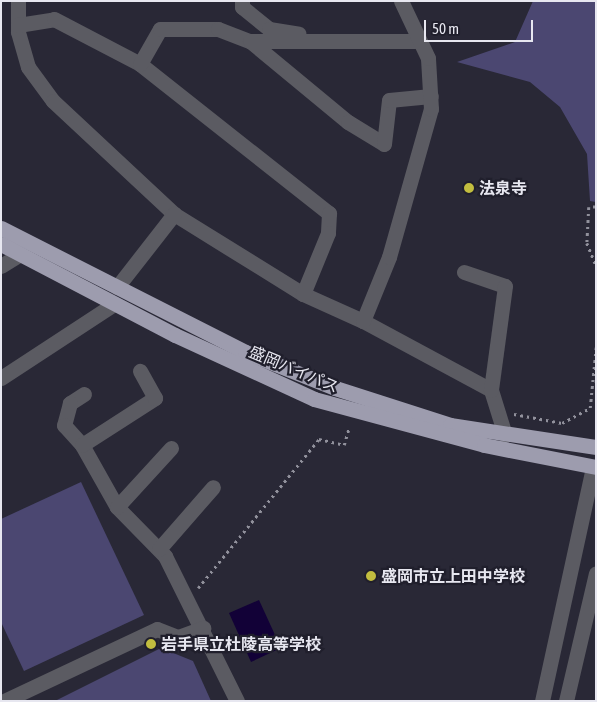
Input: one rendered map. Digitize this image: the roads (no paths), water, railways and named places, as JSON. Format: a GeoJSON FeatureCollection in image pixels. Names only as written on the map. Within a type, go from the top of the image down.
{"type":"FeatureCollection","features":[{"type":"Feature","properties":{"kind":"highway","name":"盛岡バイパス"},"geometry":{"type":"LineString","coordinates":[[1,228],[245,352],[335,388],[450,425],[505,435],[596,447]]}},
{"type":"Feature","properties":{"kind":"highway","name":"盛岡バイパス"},"geometry":{"type":"LineString","coordinates":[[1,244],[114,304],[314,400],[484,445],[595,464]]}},
{"type":"Feature","properties":{"kind":"street"},"geometry":{"type":"LineString","coordinates":[[18,1],[18,25],[28,67],[53,101],[174,214],[304,294],[363,321],[491,390]]}},
{"type":"Feature","properties":{"kind":"street"},"geometry":{"type":"LineString","coordinates":[[242,1],[242,7],[269,29],[332,41]]}},
{"type":"Feature","properties":{"kind":"street"},"geometry":{"type":"LineString","coordinates":[[363,321],[413,181],[431,96],[432,74],[401,1]]}},
{"type":"Feature","properties":{"kind":"street"},"geometry":{"type":"LineString","coordinates":[[18,25],[54,19],[140,64],[329,213],[328,232],[304,294]]}},
{"type":"Feature","properties":{"kind":"street"},"geometry":{"type":"LineString","coordinates":[[140,64],[160,29],[218,29],[250,41],[348,122],[384,144],[389,100],[431,96]]}},
{"type":"Feature","properties":{"kind":"street"},"geometry":{"type":"LineString","coordinates":[[250,41],[418,41]]}},
{"type":"Feature","properties":{"kind":"street"},"geometry":{"type":"LineString","coordinates":[[117,287],[174,214]]}},
{"type":"Feature","properties":{"kind":"street"},"geometry":{"type":"LineString","coordinates":[[1,266],[20,254]]}},
{"type":"Feature","properties":{"kind":"street"},"geometry":{"type":"LineString","coordinates":[[464,272],[504,286],[491,390],[505,435]]}},
{"type":"Feature","properties":{"kind":"street"},"geometry":{"type":"LineString","coordinates":[[1,378],[114,304]]}},
{"type":"Feature","properties":{"kind":"street"},"geometry":{"type":"LineString","coordinates":[[82,446],[155,398],[140,371]]}},
{"type":"Feature","properties":{"kind":"street"},"geometry":{"type":"LineString","coordinates":[[84,394],[70,403],[64,425],[82,446],[117,507],[162,553],[189,599],[237,701]]}},
{"type":"Feature","properties":{"kind":"street"},"geometry":{"type":"LineString","coordinates":[[117,507],[171,448]]}},
{"type":"Feature","properties":{"kind":"street"},"geometry":{"type":"LineString","coordinates":[[542,701],[595,464]]}},
{"type":"Feature","properties":{"kind":"street"},"geometry":{"type":"LineString","coordinates":[[162,553],[212,487]]}},
{"type":"Feature","properties":{"kind":"street"},"geometry":{"type":"LineString","coordinates":[[566,701],[596,573]]}},
{"type":"Feature","properties":{"kind":"street"},"geometry":{"type":"LineString","coordinates":[[4,701],[157,629],[178,637],[203,628]]}},
{"type":"Feature","properties":{"kind":"place","name":"法泉寺"},"geometry":{"type":"Point","coordinates":[469,188]}},
{"type":"Feature","properties":{"kind":"place","name":"盛岡市立上田中学校"},"geometry":{"type":"Point","coordinates":[371,576]}},
{"type":"Feature","properties":{"kind":"place","name":"岩手県立杜陵高等学校"},"geometry":{"type":"Point","coordinates":[151,644]}}]}
